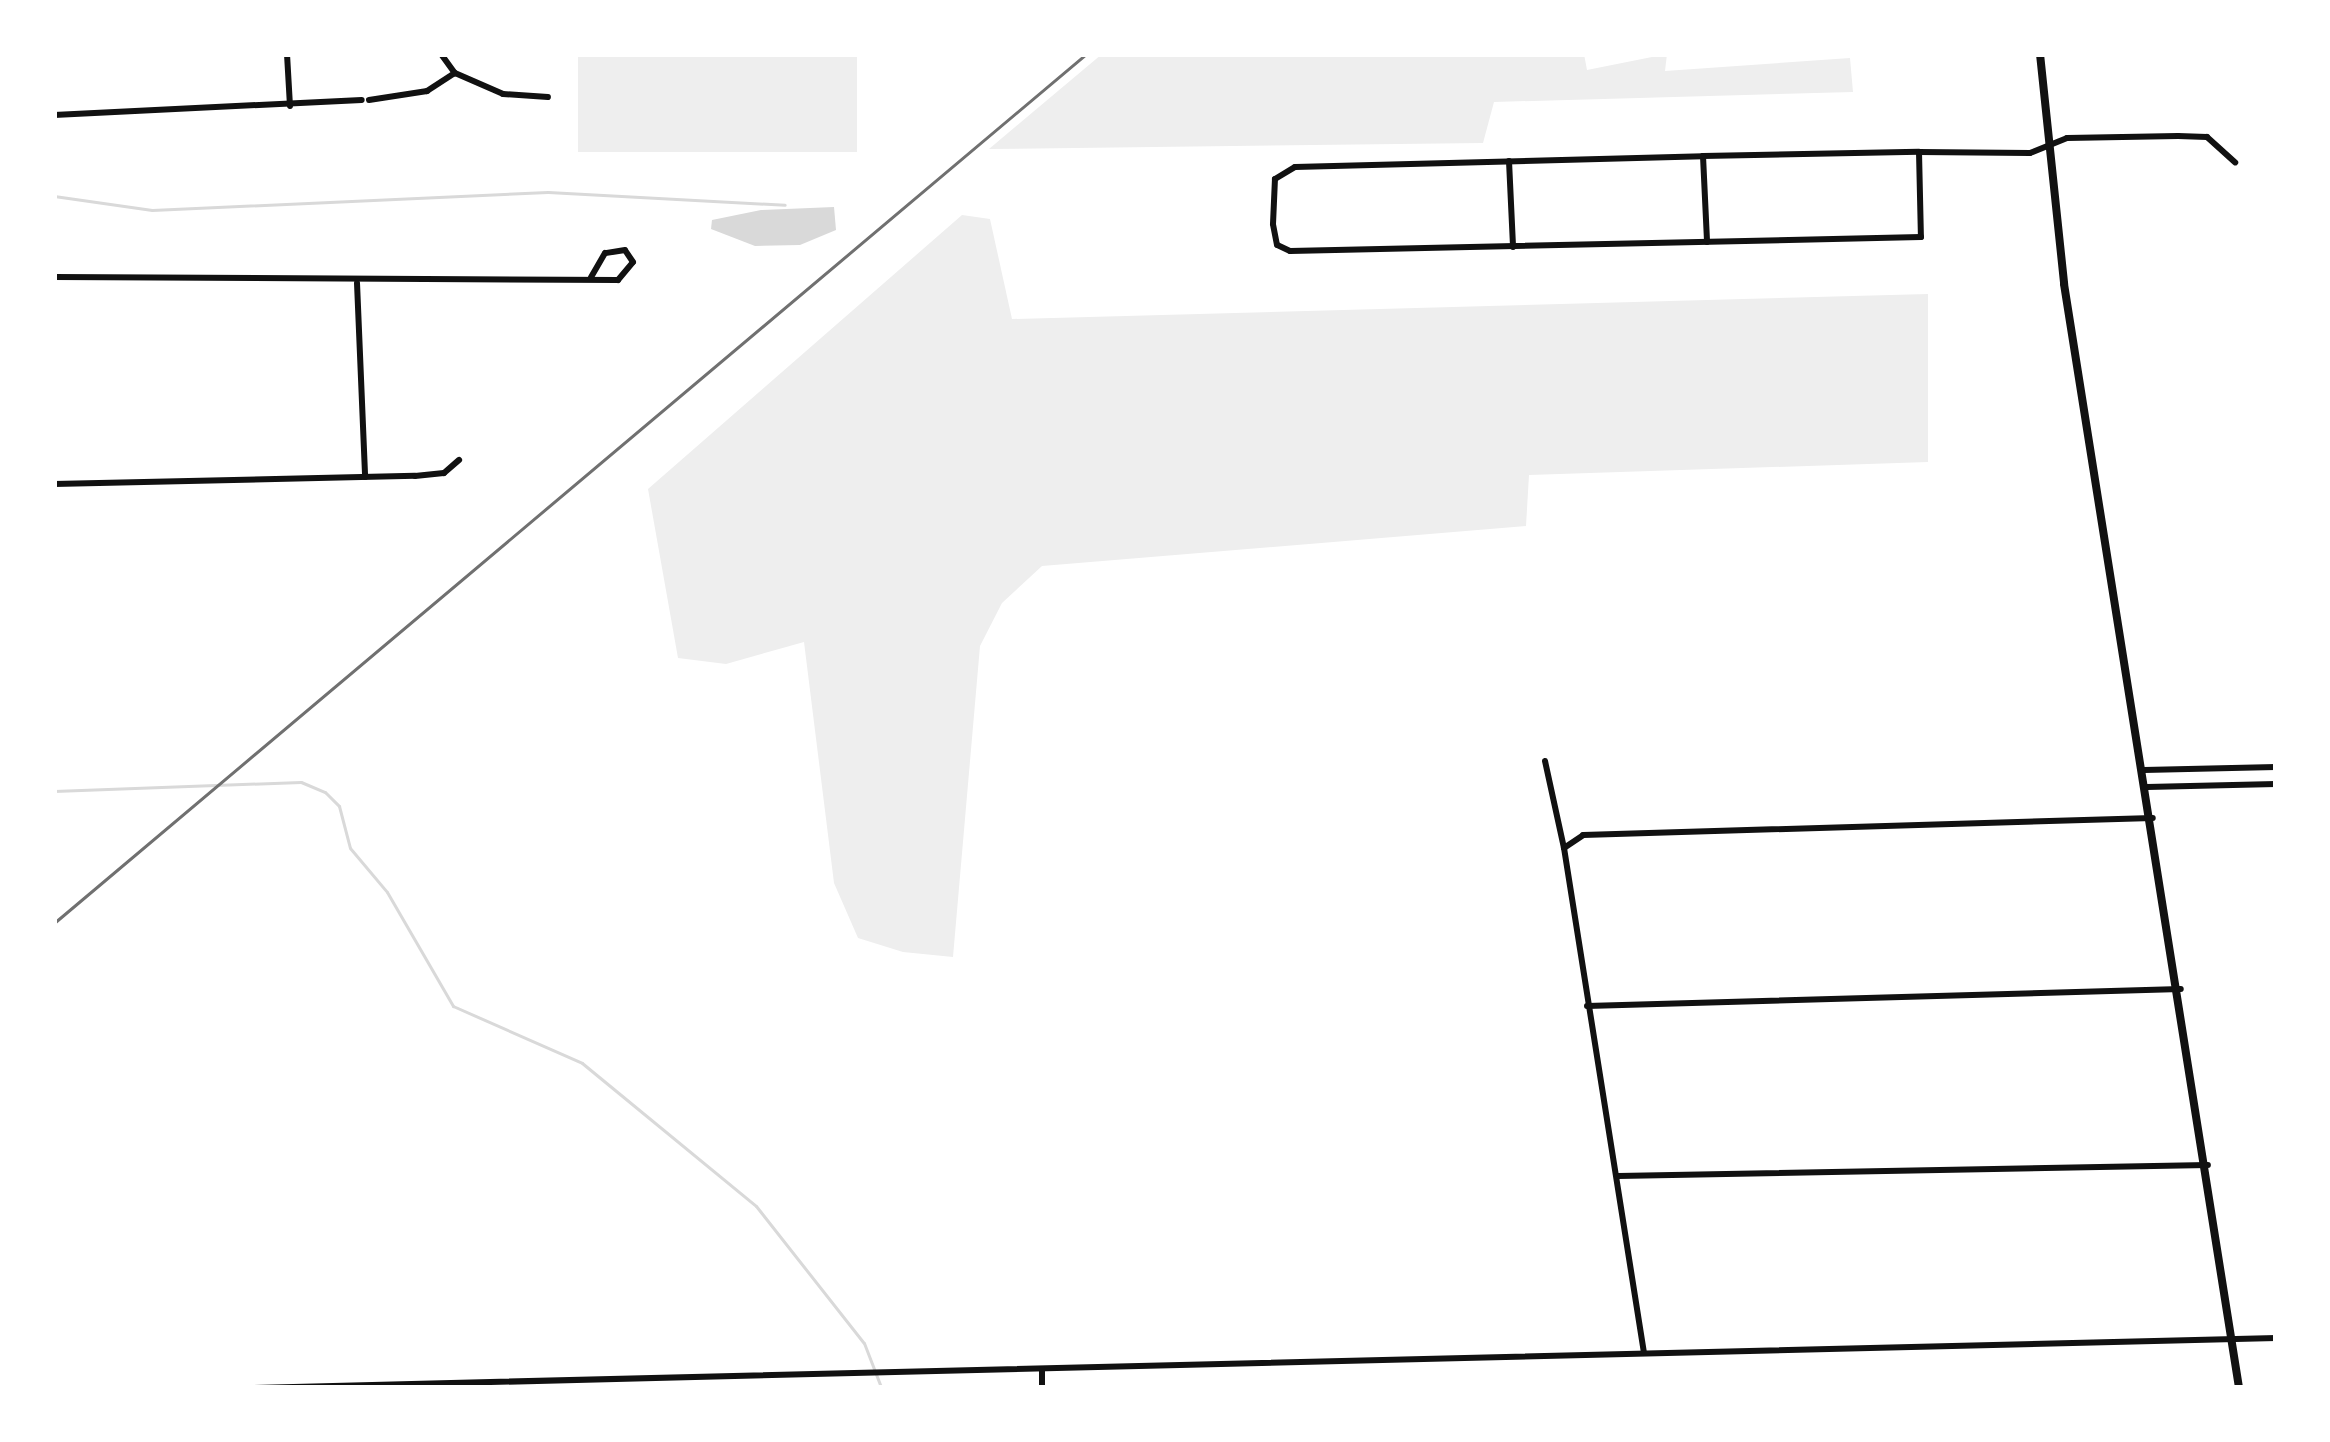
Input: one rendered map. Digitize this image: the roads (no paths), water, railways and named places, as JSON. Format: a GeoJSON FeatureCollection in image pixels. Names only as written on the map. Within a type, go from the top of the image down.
{"type":"FeatureCollection","features":[{"type":"Feature","properties":{"kind":"street"},"geometry":{"type":"LineString","coordinates":[[287,54],[290,106]]}},
{"type":"Feature","properties":{"kind":"street"},"geometry":{"type":"LineString","coordinates":[[441,54],[455,73],[503,94],[548,97]]}},
{"type":"Feature","properties":{"kind":"street"},"geometry":{"type":"LineString","coordinates":[[2040,54],[2045,145],[2181,989],[2239,1388]]}},
{"type":"Feature","properties":{"kind":"street"},"geometry":{"type":"LineString","coordinates":[[54,115],[412,96],[455,73]]}},
{"type":"Feature","properties":{"kind":"street"},"geometry":{"type":"LineString","coordinates":[[1919,152],[1921,237],[1290,251],[1277,245],[1275,179],[1291,169],[1703,156],[1919,152],[2030,153],[2045,145],[2207,136],[2235,162]]}},
{"type":"Feature","properties":{"kind":"street"},"geometry":{"type":"LineString","coordinates":[[1703,156],[1707,243]]}},
{"type":"Feature","properties":{"kind":"street"},"geometry":{"type":"LineString","coordinates":[[1509,161],[1513,247]]}},
{"type":"Feature","properties":{"kind":"street"},"geometry":{"type":"LineString","coordinates":[[54,277],[251,272],[357,283],[618,280],[633,262],[625,250],[605,253],[591,278]]}},
{"type":"Feature","properties":{"kind":"street"},"geometry":{"type":"LineString","coordinates":[[357,283],[365,477]]}},
{"type":"Feature","properties":{"kind":"street"},"geometry":{"type":"LineString","coordinates":[[54,484],[365,477],[444,472],[459,460]]}},
{"type":"Feature","properties":{"kind":"street"},"geometry":{"type":"LineString","coordinates":[[1545,761],[1564,848],[1644,1353]]}},
{"type":"Feature","properties":{"kind":"street"},"geometry":{"type":"LineString","coordinates":[[2144,770],[2276,767]]}},
{"type":"Feature","properties":{"kind":"street"},"geometry":{"type":"LineString","coordinates":[[2147,787],[2276,784]]}},
{"type":"Feature","properties":{"kind":"street"},"geometry":{"type":"LineString","coordinates":[[1564,848],[1572,840],[2153,818]]}},
{"type":"Feature","properties":{"kind":"street"},"geometry":{"type":"LineString","coordinates":[[1587,1006],[2181,989]]}},
{"type":"Feature","properties":{"kind":"street"},"geometry":{"type":"LineString","coordinates":[[1616,1176],[2208,1165]]}},
{"type":"Feature","properties":{"kind":"street"},"geometry":{"type":"LineString","coordinates":[[249,1388],[2276,1338]]}},
{"type":"Feature","properties":{"kind":"street"},"geometry":{"type":"LineString","coordinates":[[1042,1369],[1042,1388]]}},
{"type":"Feature","properties":{"kind":"waterway"},"geometry":{"type":"LineString","coordinates":[[54,196],[152,210],[548,192],[785,205]]}},
{"type":"Feature","properties":{"kind":"waterway"},"geometry":{"type":"LineString","coordinates":[[54,791],[301,782],[325,792],[339,806],[350,848],[387,892],[453,1006],[582,1063],[756,1206],[864,1343],[881,1387],[897,1388]]}},
{"type":"Feature","properties":{"kind":"railway"},"geometry":{"type":"LineString","coordinates":[[54,923],[1086,54]]}}]}
